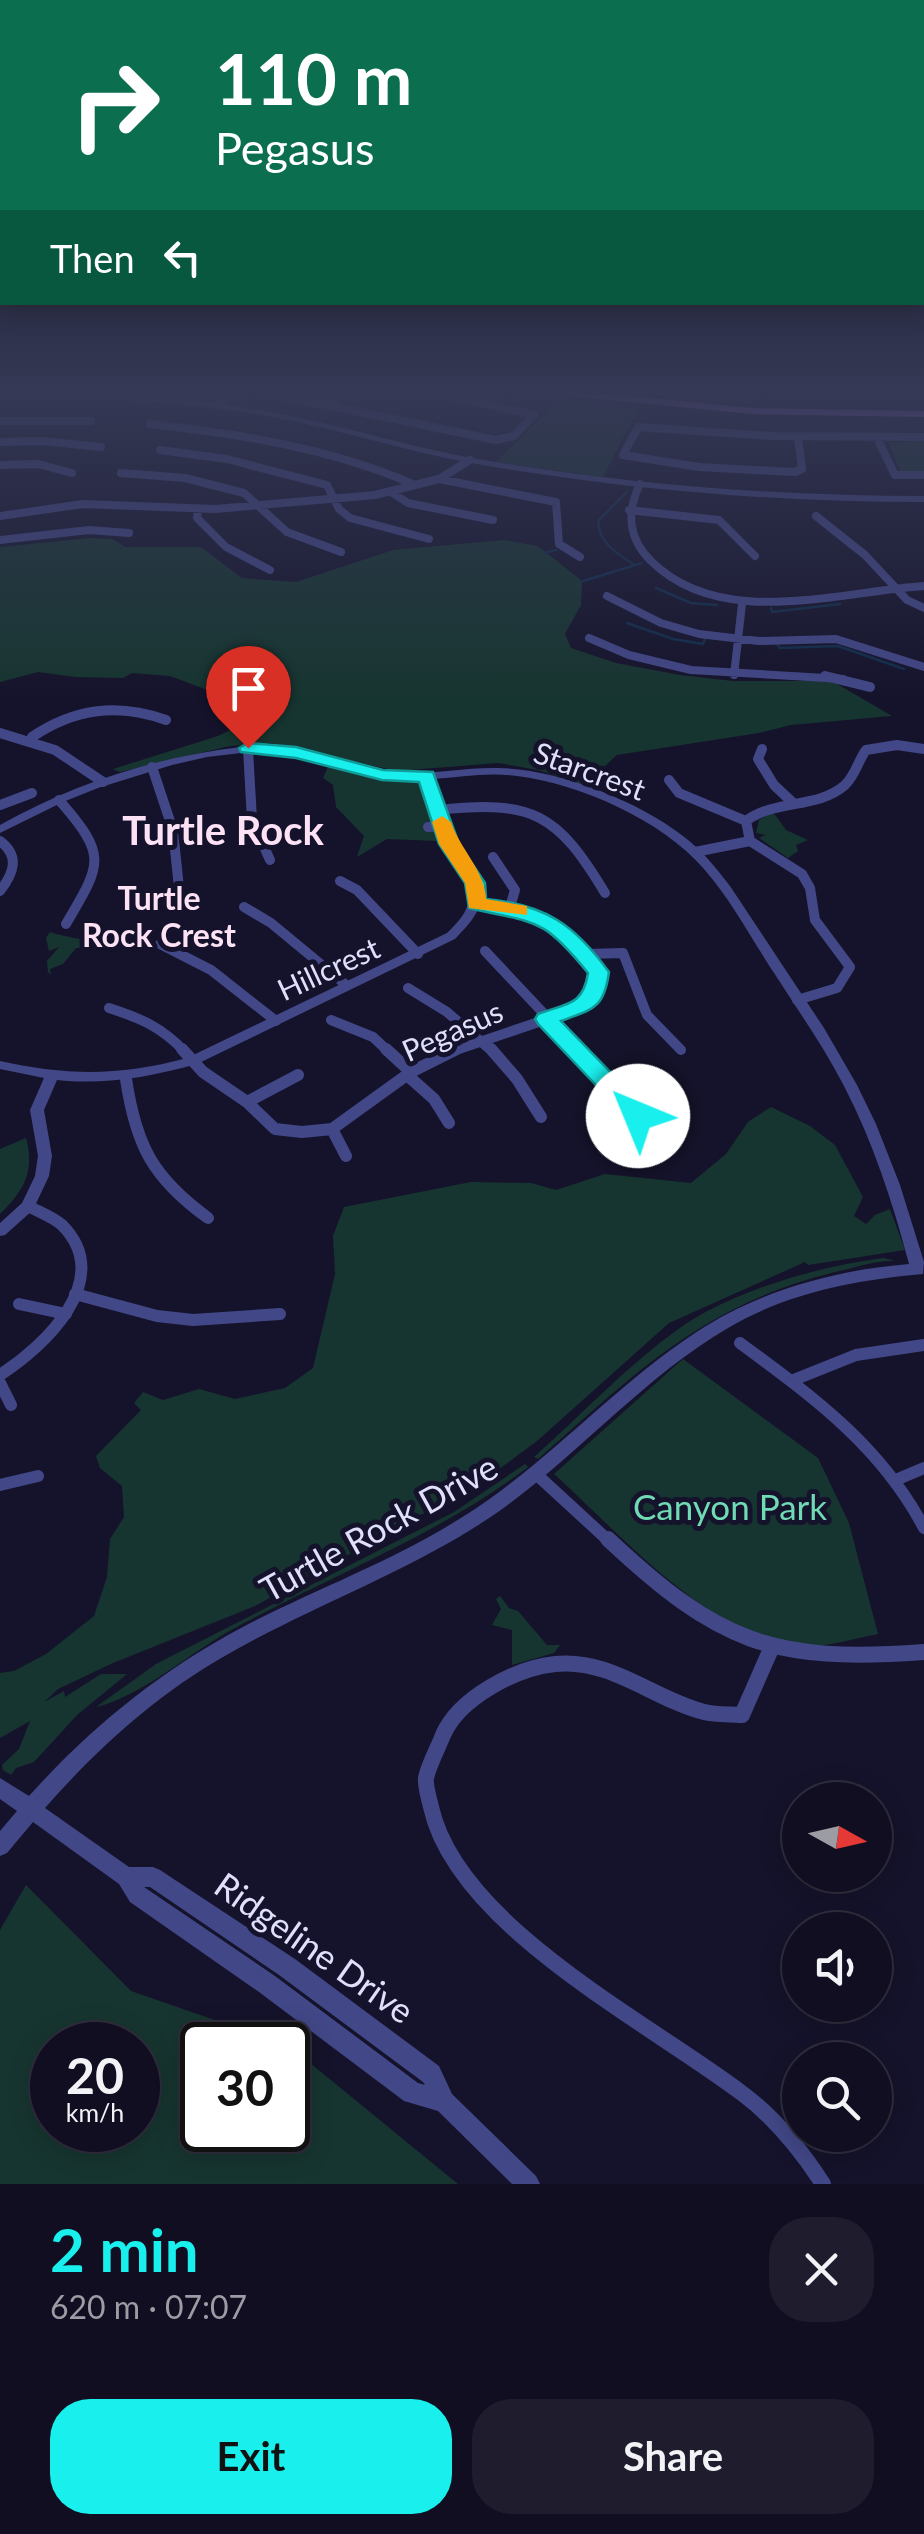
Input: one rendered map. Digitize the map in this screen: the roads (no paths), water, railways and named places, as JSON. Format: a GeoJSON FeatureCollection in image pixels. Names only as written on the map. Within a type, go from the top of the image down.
{"type":"FeatureCollection","features":[{"type":"Feature","properties":{"kind":"street"},"geometry":{"type":"LineString","coordinates":[[246,495],[287,532],[341,552]]}},
{"type":"Feature","properties":{"kind":"street"},"geometry":{"type":"LineString","coordinates":[[335,495],[338,507],[351,518],[429,540]]}},
{"type":"Feature","properties":{"kind":"street"},"geometry":{"type":"LineString","coordinates":[[0,516],[84,504],[198,509],[364,495]]}},
{"type":"Feature","properties":{"kind":"street"},"geometry":{"type":"LineString","coordinates":[[395,495],[408,503],[493,520]]}},
{"type":"Feature","properties":{"kind":"street"},"geometry":{"type":"LineString","coordinates":[[520,495],[556,502],[559,544],[580,557]]}},
{"type":"Feature","properties":{"kind":"street"},"geometry":{"type":"LineString","coordinates":[[635,495],[629,510],[634,539],[669,578],[691,592],[742,604],[924,586]]}},
{"type":"Feature","properties":{"kind":"street"},"geometry":{"type":"LineString","coordinates":[[761,495],[924,498]]}},
{"type":"Feature","properties":{"kind":"street"},"geometry":{"type":"LineString","coordinates":[[198,509],[197,518],[226,547],[270,570]]}},
{"type":"Feature","properties":{"kind":"street"},"geometry":{"type":"LineString","coordinates":[[629,510],[719,520],[755,556]]}},
{"type":"Feature","properties":{"kind":"street"},"geometry":{"type":"LineString","coordinates":[[816,516],[866,555],[907,600],[924,608]]}},
{"type":"Feature","properties":{"kind":"street"},"geometry":{"type":"LineString","coordinates":[[0,540],[88,530],[129,533]]}},
{"type":"Feature","properties":{"kind":"street"},"geometry":{"type":"LineString","coordinates":[[607,596],[663,626],[737,640],[834,639],[924,666]]}},
{"type":"Feature","properties":{"kind":"street"},"geometry":{"type":"LineString","coordinates":[[734,674],[742,604]]}},
{"type":"Feature","properties":{"kind":"street"},"geometry":{"type":"LineString","coordinates":[[589,638],[659,665],[734,674],[815,673],[853,679],[870,687]]}},
{"type":"Feature","properties":{"kind":"street"},"geometry":{"type":"LineString","coordinates":[[32,737],[62,718],[104,709],[137,710],[166,720]]}},
{"type":"Feature","properties":{"kind":"street"},"geometry":{"type":"LineString","coordinates":[[0,733],[32,737],[76,760],[104,782]]}},
{"type":"Feature","properties":{"kind":"street"},"geometry":{"type":"LineString","coordinates":[[746,821],[764,809],[828,794],[848,782],[866,750],[897,745],[924,749]]}},
{"type":"Feature","properties":{"kind":"street"},"geometry":{"type":"LineString","coordinates":[[248,748],[247,805],[254,836],[270,860]]}},
{"type":"Feature","properties":{"kind":"street","name":"Starcrest"},"geometry":{"type":"LineString","coordinates":[[0,830],[104,782],[248,748],[296,753],[382,775],[427,776],[473,769],[538,776],[624,807],[695,852],[750,926],[860,1103],[921,1268]]}},
{"type":"Feature","properties":{"kind":"street"},"geometry":{"type":"LineString","coordinates":[[762,748],[758,759],[765,773],[792,802]]}},
{"type":"Feature","properties":{"kind":"street"},"geometry":{"type":"LineString","coordinates":[[152,768],[173,830],[179,888]]}},
{"type":"Feature","properties":{"kind":"street"},"geometry":{"type":"LineString","coordinates":[[427,776],[449,844],[475,883],[476,904],[510,907],[550,921],[586,954],[613,949],[624,952],[631,960],[640,1003],[651,1021],[681,1050]]}},
{"type":"Feature","properties":{"kind":"street"},"geometry":{"type":"LineString","coordinates":[[669,780],[679,793],[746,821]]}},
{"type":"Feature","properties":{"kind":"street"},"geometry":{"type":"LineString","coordinates":[[0,804],[32,794]]}},
{"type":"Feature","properties":{"kind":"street"},"geometry":{"type":"LineString","coordinates":[[59,800],[95,844],[98,859],[96,871],[66,924]]}},
{"type":"Feature","properties":{"kind":"street"},"geometry":{"type":"LineString","coordinates":[[438,810],[503,809],[549,822],[569,836],[605,893]]}},
{"type":"Feature","properties":{"kind":"street"},"geometry":{"type":"LineString","coordinates":[[746,821],[750,841]]}},
{"type":"Feature","properties":{"kind":"street"},"geometry":{"type":"LineString","coordinates":[[428,827],[443,826]]}},
{"type":"Feature","properties":{"kind":"street"},"geometry":{"type":"LineString","coordinates":[[0,841],[13,853],[15,863],[0,891]]}},
{"type":"Feature","properties":{"kind":"street"},"geometry":{"type":"LineString","coordinates":[[695,852],[750,841],[802,874],[810,888],[815,920],[850,967],[848,978],[840,987],[797,1000]]}},
{"type":"Feature","properties":{"kind":"street"},"geometry":{"type":"LineString","coordinates":[[493,858],[515,890],[510,907]]}},
{"type":"Feature","properties":{"kind":"street"},"geometry":{"type":"LineString","coordinates":[[340,881],[357,890],[418,954]]}},
{"type":"Feature","properties":{"kind":"street","name":"Hillcrest"},"geometry":{"type":"LineString","coordinates":[[51,1077],[126,1079],[192,1062],[451,936],[472,914],[476,904]]}},
{"type":"Feature","properties":{"kind":"street"},"geometry":{"type":"LineString","coordinates":[[244,907],[271,922],[346,985]]}},
{"type":"Feature","properties":{"kind":"street"},"geometry":{"type":"LineString","coordinates":[[160,944],[211,970],[276,1021]]}},
{"type":"Feature","properties":{"kind":"street"},"geometry":{"type":"LineString","coordinates":[[485,952],[638,1116]]}},
{"type":"Feature","properties":{"kind":"street","name":"Pegasus"},"geometry":{"type":"LineString","coordinates":[[332,1129],[409,1073],[480,1040],[587,1004],[595,995],[598,972],[586,954]]}},
{"type":"Feature","properties":{"kind":"street"},"geometry":{"type":"LineString","coordinates":[[408,988],[442,1006],[480,1040],[532,1100],[542,1118]]}},
{"type":"Feature","properties":{"kind":"street"},"geometry":{"type":"LineString","coordinates":[[109,1008],[145,1019],[169,1035],[192,1062],[247,1102],[276,1129],[332,1129],[346,1156]]}},
{"type":"Feature","properties":{"kind":"street"},"geometry":{"type":"LineString","coordinates":[[330,1020],[373,1038],[434,1099],[449,1124]]}},
{"type":"Feature","properties":{"kind":"street"},"geometry":{"type":"LineString","coordinates":[[0,1065],[51,1077],[38,1110],[45,1156],[42,1176],[28,1206],[0,1231]]}},
{"type":"Feature","properties":{"kind":"street"},"geometry":{"type":"LineString","coordinates":[[247,1102],[298,1075]]}},
{"type":"Feature","properties":{"kind":"street"},"geometry":{"type":"LineString","coordinates":[[126,1079],[142,1152],[168,1187],[208,1218]]}},
{"type":"Feature","properties":{"kind":"street"},"geometry":{"type":"LineString","coordinates":[[0,1374],[40,1348],[66,1314],[84,1263],[80,1244],[58,1218],[28,1206]]}},
{"type":"Feature","properties":{"kind":"street","name":"Turtle Rock Drive"},"geometry":{"type":"LineString","coordinates":[[0,1846],[58,1775],[130,1709],[183,1672],[468,1522],[536,1474],[672,1358],[731,1319],[762,1304],[836,1280],[921,1268]]}},
{"type":"Feature","properties":{"kind":"street"},"geometry":{"type":"LineString","coordinates":[[75,1294],[157,1316],[193,1320],[280,1314]]}},
{"type":"Feature","properties":{"kind":"street"},"geometry":{"type":"LineString","coordinates":[[19,1304],[66,1314]]}},
{"type":"Feature","properties":{"kind":"street"},"geometry":{"type":"LineString","coordinates":[[740,1343],[858,1432],[898,1479],[924,1528]]}},
{"type":"Feature","properties":{"kind":"street"},"geometry":{"type":"LineString","coordinates":[[791,1381],[831,1360],[886,1347],[924,1344]]}},
{"type":"Feature","properties":{"kind":"street"},"geometry":{"type":"LineString","coordinates":[[0,1383],[11,1405]]}},
{"type":"Feature","properties":{"kind":"street"},"geometry":{"type":"LineString","coordinates":[[898,1479],[924,1468]]}},
{"type":"Feature","properties":{"kind":"street"},"geometry":{"type":"LineString","coordinates":[[536,1474],[687,1608],[740,1640],[771,1649],[848,1660],[924,1652]]}},
{"type":"Feature","properties":{"kind":"street"},"geometry":{"type":"LineString","coordinates":[[0,1485],[38,1476]]}},
{"type":"Feature","properties":{"kind":"street"},"geometry":{"type":"LineString","coordinates":[[771,1649],[742,1715],[703,1712],[594,1666],[537,1667],[491,1688],[437,1740],[424,1785],[429,1817],[450,1857],[490,1904],[573,1979],[742,2094],[780,2127],[823,2184]]}},
{"type":"Feature","properties":{"kind":"street","name":"Ridgeline Drive"},"geometry":{"type":"LineString","coordinates":[[0,1787],[126,1877],[137,1895],[267,1984],[412,2092],[444,2102],[528,2184]]}},
{"type":"Feature","properties":{"kind":"waterway"},"geometry":{"type":"LineString","coordinates":[[624,495],[598,521],[599,529],[606,542],[635,565]]}},
{"type":"Feature","properties":{"kind":"waterway"},"geometry":{"type":"LineString","coordinates":[[544,553],[556,550]]}},
{"type":"Feature","properties":{"kind":"waterway"},"geometry":{"type":"LineString","coordinates":[[583,581],[642,563]]}},
{"type":"Feature","properties":{"kind":"waterway"},"geometry":{"type":"LineString","coordinates":[[656,588],[691,603],[717,605]]}},
{"type":"Feature","properties":{"kind":"waterway"},"geometry":{"type":"LineString","coordinates":[[771,608],[772,612],[840,604]]}},
{"type":"Feature","properties":{"kind":"waterway"},"geometry":{"type":"LineString","coordinates":[[627,623],[673,639],[703,644],[705,639]]}},
{"type":"Feature","properties":{"kind":"waterway"},"geometry":{"type":"LineString","coordinates":[[777,644],[780,648],[838,646],[904,669]]}},
{"type":"Feature","properties":{"kind":"district","name":"Turtle Rock"},"geometry":{"type":"Point","coordinates":[223,830]}},
{"type":"Feature","properties":{"kind":"district","name":"Turtle Rock Crest"},"geometry":{"type":"Point","coordinates":[159,916]}},
{"type":"Feature","properties":{"kind":"park label","name":"Canyon Park"},"geometry":{"type":"Point","coordinates":[730,1506]}}]}
